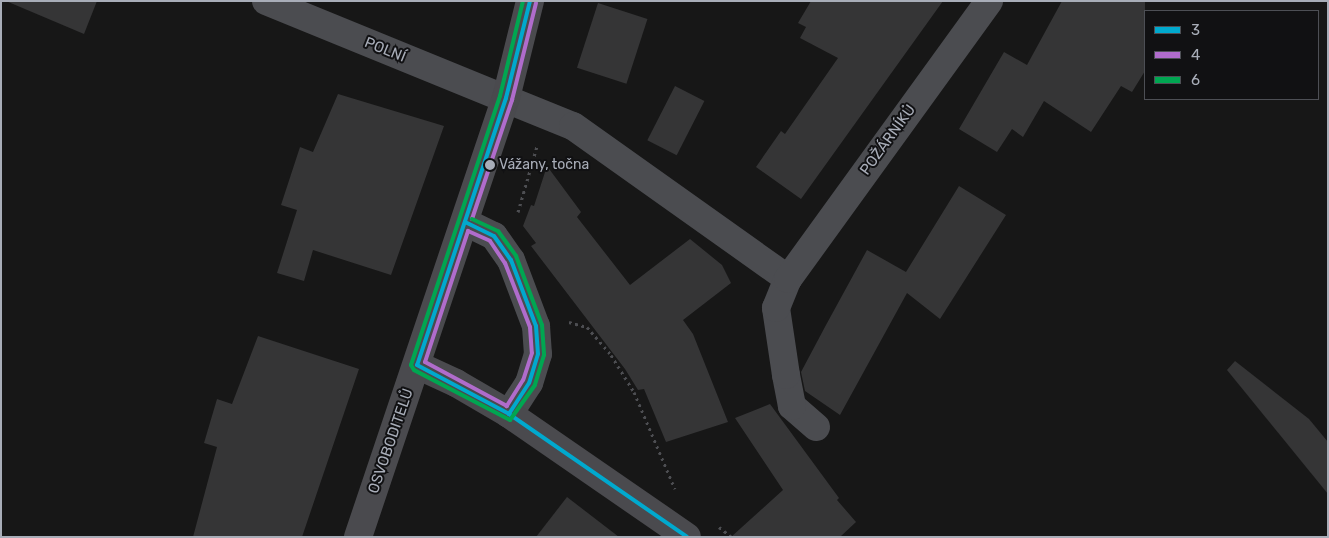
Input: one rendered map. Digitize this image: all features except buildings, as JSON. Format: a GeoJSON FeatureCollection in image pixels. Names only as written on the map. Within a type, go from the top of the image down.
{"type":"FeatureCollection","features":[{"type":"Feature","properties":{"kind":"main road","name":"OSVOBODITELŮ"},"geometry":{"type":"LineString","coordinates":[[358,537],[506,98],[530,1]]}},
{"type":"Feature","properties":{"kind":"main road"},"geometry":{"type":"LineString","coordinates":[[417,366],[456,383],[509,414],[687,537]]}},
{"type":"Feature","properties":{"kind":"street","name":"POLNÍ"},"geometry":{"type":"LineString","coordinates":[[266,1],[506,98]]}},
{"type":"Feature","properties":{"kind":"street","name":"POŽÁRNÍKŮ"},"geometry":{"type":"LineString","coordinates":[[816,427],[792,406],[776,308],[788,279],[989,1]]}},
{"type":"Feature","properties":{"kind":"street"},"geometry":{"type":"LineString","coordinates":[[506,98],[533,107],[593,138],[788,279]]}},
{"type":"Feature","properties":{"kind":"street"},"geometry":{"type":"LineString","coordinates":[[465,222],[494,236],[511,260],[536,326],[538,354],[534,368],[529,383],[509,414]]}},
{"type":"Feature","properties":{"kind":"path"},"geometry":{"type":"LineString","coordinates":[[566,322],[587,327],[610,355],[638,400],[677,492]]}},
{"type":"Feature","properties":{"kind":"path"},"geometry":{"type":"LineString","coordinates":[[713,522],[732,537]]}},
{"type":"Feature","properties":{"kind":"transit line","name":"6"},"geometry":{"type":"LineString","coordinates":[[472,219],[498,231],[516,256],[542,325],[544,355],[535,385],[510,420],[414,370],[411,365],[500,96],[523,1]]}},
{"type":"Feature","properties":{"kind":"transit line","name":"3"},"geometry":{"type":"LineString","coordinates":[[530,1],[506,98],[417,365],[509,414],[687,537]]}},
{"type":"Feature","properties":{"kind":"transit line","name":"4"},"geometry":{"type":"LineString","coordinates":[[472,219],[512,100],[536,3]]}},
{"type":"Feature","properties":{"kind":"transit line","name":"3"},"geometry":{"type":"LineString","coordinates":[[465,222],[494,236],[511,260],[536,326],[538,354],[529,383],[509,414]]}},
{"type":"Feature","properties":{"kind":"transit line","name":"4"},"geometry":{"type":"LineString","coordinates":[[468,231],[490,241],[505,263],[530,327],[532,353],[523,380],[507,406],[425,362],[468,231]]}},
{"type":"Feature","properties":{"kind":"place","name":"Vážany, točna"},"geometry":{"type":"Point","coordinates":[490,165]}}]}
